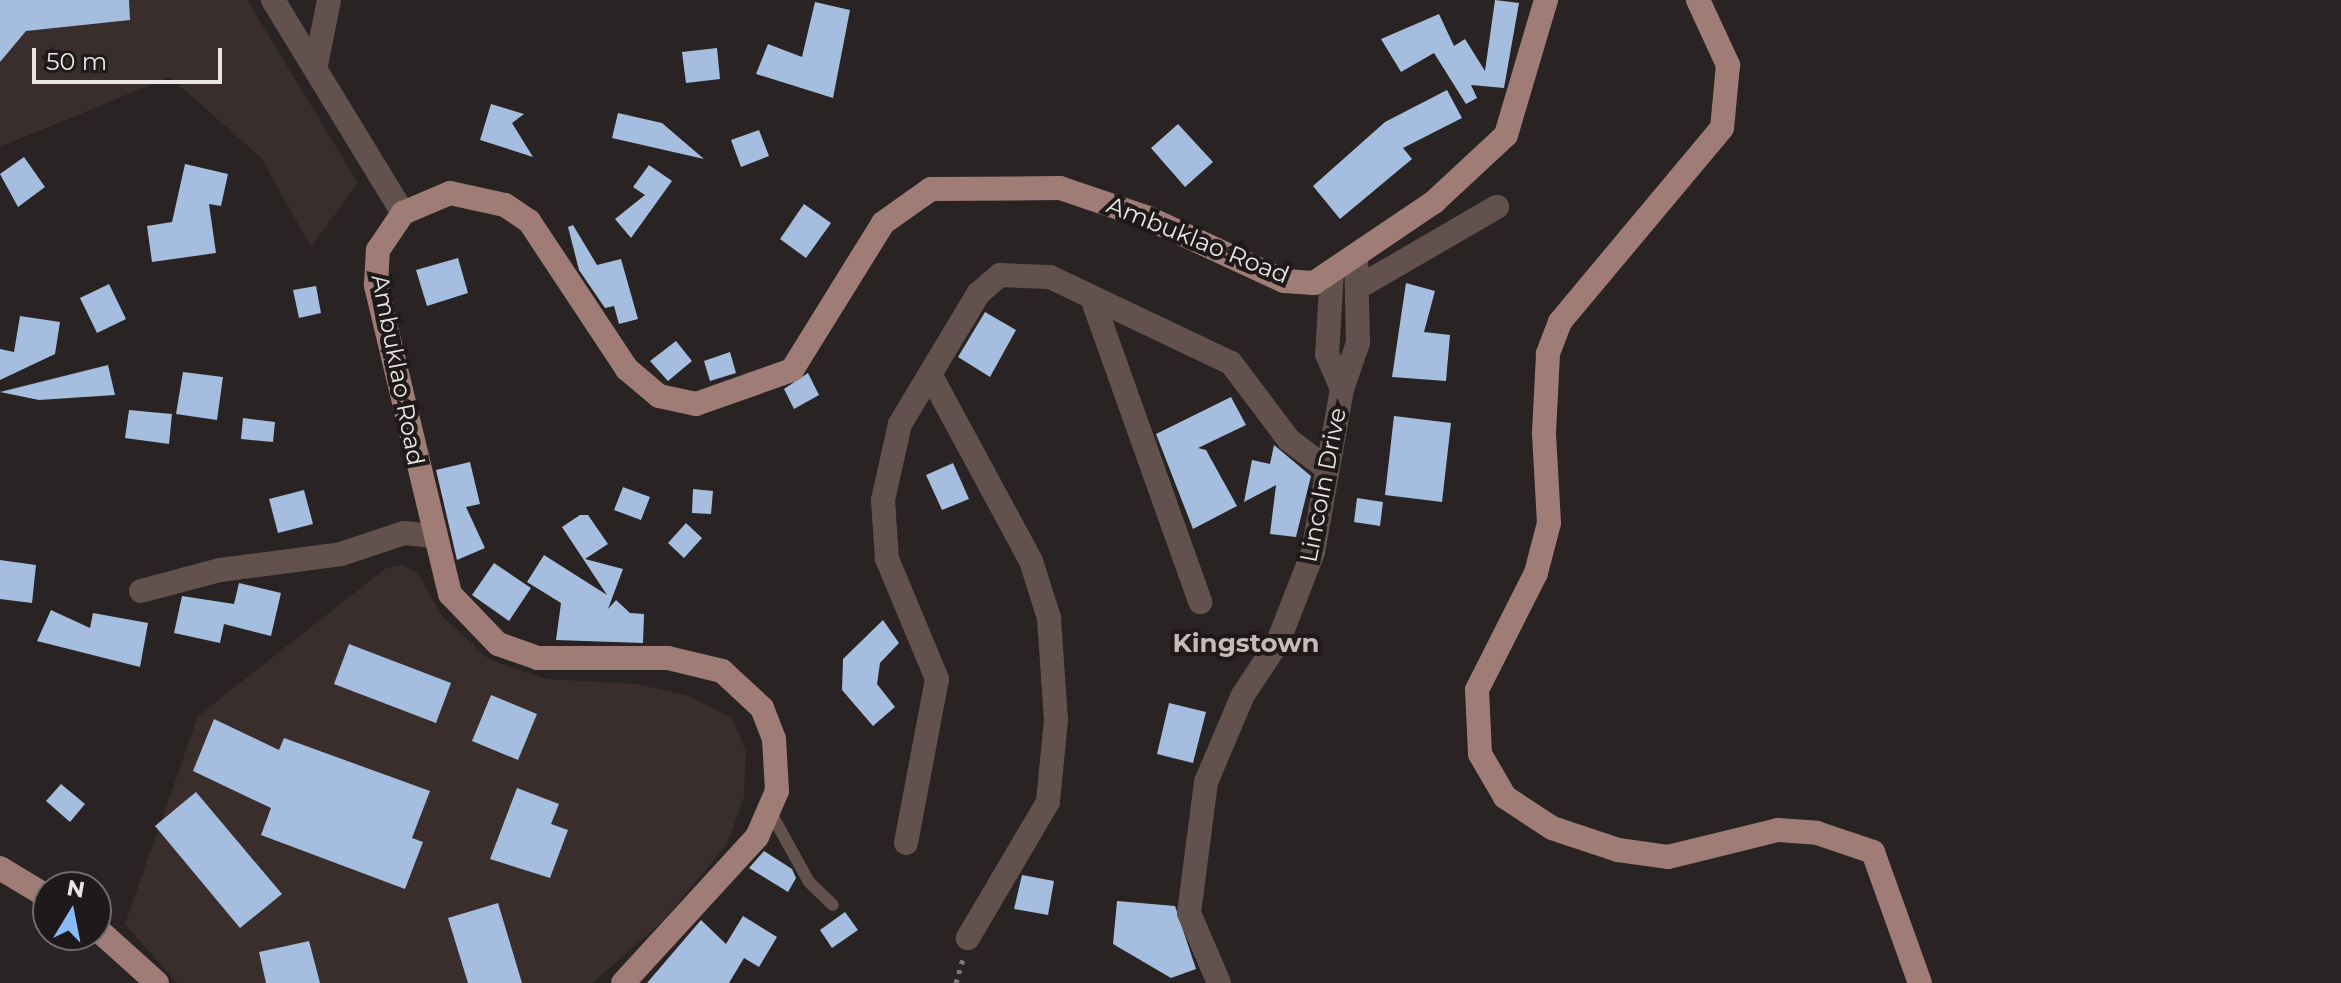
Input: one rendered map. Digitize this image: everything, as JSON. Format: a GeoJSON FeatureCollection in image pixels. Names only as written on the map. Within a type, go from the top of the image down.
{"type":"FeatureCollection","features":[{"type":"Feature","properties":{"kind":"main road","name":"Ambuklao Road"},"geometry":{"type":"LineString","coordinates":[[771,813],[780,765],[762,708],[742,687],[697,662],[538,658],[498,644],[450,594],[376,285],[378,250],[403,213],[450,193],[505,205],[529,221],[627,369],[659,396],[696,404],[792,370],[883,223],[931,189],[1060,188],[1148,218],[1284,281],[1314,283],[1434,202],[1506,135],[1546,0]]}},
{"type":"Feature","properties":{"kind":"main road"},"geometry":{"type":"LineString","coordinates":[[1698,0],[1728,65],[1722,128],[1560,322],[1548,354],[1544,418],[1549,523],[1536,573],[1477,690],[1480,754],[1505,797],[1552,828],[1618,850],[1668,857],[1778,830],[1817,833],[1873,852],[1920,983]]}},
{"type":"Feature","properties":{"kind":"main road"},"geometry":{"type":"LineString","coordinates":[[623,983],[771,813]]}},
{"type":"Feature","properties":{"kind":"main road"},"geometry":{"type":"LineString","coordinates":[[0,868],[32,887]]}},
{"type":"Feature","properties":{"kind":"main road"},"geometry":{"type":"LineString","coordinates":[[112,942],[157,983]]}},
{"type":"Feature","properties":{"kind":"street"},"geometry":{"type":"LineString","coordinates":[[273,0],[316,65],[403,213]]}},
{"type":"Feature","properties":{"kind":"street"},"geometry":{"type":"LineString","coordinates":[[316,65],[329,0]]}},
{"type":"Feature","properties":{"kind":"street"},"geometry":{"type":"LineString","coordinates":[[1357,288],[1497,207]]}},
{"type":"Feature","properties":{"kind":"street","name":"Lincoln Drive"},"geometry":{"type":"LineString","coordinates":[[1219,983],[1189,913],[1206,782],[1308,565],[1342,389],[1355,361],[1356,257]]}},
{"type":"Feature","properties":{"kind":"street","name":"Lincoln Drive"},"geometry":{"type":"LineString","coordinates":[[1332,271],[1327,354],[1342,389]]}},
{"type":"Feature","properties":{"kind":"street"},"geometry":{"type":"LineString","coordinates":[[906,843],[937,679],[887,559],[883,500],[900,424],[978,294],[1000,275],[1050,277],[1231,363],[1289,440],[1326,468]]}},
{"type":"Feature","properties":{"kind":"street"},"geometry":{"type":"LineString","coordinates":[[1092,298],[1200,602]]}},
{"type":"Feature","properties":{"kind":"street"},"geometry":{"type":"LineString","coordinates":[[931,376],[1031,561],[1049,618],[1056,720],[1048,802],[968,938]]}},
{"type":"Feature","properties":{"kind":"street"},"geometry":{"type":"LineString","coordinates":[[141,591],[220,570],[330,557],[404,533],[434,536]]}},
{"type":"Feature","properties":{"kind":"lane"},"geometry":{"type":"LineString","coordinates":[[771,813],[809,882],[833,905]]}},
{"type":"Feature","properties":{"kind":"shaded area"},"geometry":{"type":"Polygon","coordinates":[[[0,0],[247,0],[358,183],[311,247],[261,158],[170,77],[0,147],[0,0]]]}},
{"type":"Feature","properties":{"kind":"shaded area"},"geometry":{"type":"Polygon","coordinates":[[[401,565],[417,572],[442,616],[490,660],[546,679],[637,684],[689,696],[732,718],[746,751],[744,797],[727,844],[661,923],[592,983],[177,983],[125,924],[198,716],[386,568],[401,565]]]}},
{"type":"Feature","properties":{"kind":"building"},"geometry":{"type":"Polygon","coordinates":[[[0,0],[129,0],[130,20],[26,31],[0,62],[0,0]]]}},
{"type":"Feature","properties":{"kind":"building"},"geometry":{"type":"Polygon","coordinates":[[[1495,0],[1519,3],[1504,88],[1471,85],[1477,98],[1466,104],[1434,53],[1401,72],[1381,39],[1439,14],[1454,46],[1465,39],[1485,71],[1495,0]]]}},
{"type":"Feature","properties":{"kind":"building"},"geometry":{"type":"Polygon","coordinates":[[[815,2],[850,10],[833,98],[756,74],[768,44],[802,57],[815,2]]]}},
{"type":"Feature","properties":{"kind":"building"},"geometry":{"type":"Polygon","coordinates":[[[717,48],[720,79],[686,83],[682,52],[717,48]]]}},
{"type":"Feature","properties":{"kind":"building"},"geometry":{"type":"Polygon","coordinates":[[[1447,90],[1462,118],[1403,148],[1412,159],[1340,219],[1313,186],[1385,122],[1447,90]]]}},
{"type":"Feature","properties":{"kind":"building"},"geometry":{"type":"Polygon","coordinates":[[[491,104],[524,114],[512,123],[533,157],[480,140],[491,104]]]}},
{"type":"Feature","properties":{"kind":"building"},"geometry":{"type":"Polygon","coordinates":[[[618,113],[662,123],[704,159],[612,138],[618,113]]]}},
{"type":"Feature","properties":{"kind":"building"},"geometry":{"type":"Polygon","coordinates":[[[1178,124],[1213,162],[1185,187],[1151,148],[1178,124]]]}},
{"type":"Feature","properties":{"kind":"building"},"geometry":{"type":"Polygon","coordinates":[[[759,130],[769,156],[741,167],[731,140],[759,130]]]}},
{"type":"Feature","properties":{"kind":"building"},"geometry":{"type":"Polygon","coordinates":[[[24,157],[45,187],[18,207],[0,174],[24,157]]]}},
{"type":"Feature","properties":{"kind":"building"},"geometry":{"type":"Polygon","coordinates":[[[185,164],[228,174],[221,206],[209,204],[216,253],[152,262],[147,226],[172,222],[185,164]]]}},
{"type":"Feature","properties":{"kind":"building"},"geometry":{"type":"Polygon","coordinates":[[[649,165],[672,181],[631,238],[615,219],[645,195],[633,187],[649,165]]]}},
{"type":"Feature","properties":{"kind":"building"},"geometry":{"type":"Polygon","coordinates":[[[804,204],[831,223],[806,258],[780,239],[804,204]]]}},
{"type":"Feature","properties":{"kind":"building"},"geometry":{"type":"Polygon","coordinates":[[[573,225],[597,265],[621,259],[638,319],[619,324],[614,306],[605,308],[579,270],[568,227],[573,225]]]}},
{"type":"Feature","properties":{"kind":"building"},"geometry":{"type":"Polygon","coordinates":[[[458,258],[468,293],[427,306],[416,270],[458,258]]]}},
{"type":"Feature","properties":{"kind":"building"},"geometry":{"type":"Polygon","coordinates":[[[1406,283],[1435,291],[1424,332],[1450,335],[1446,381],[1392,377],[1406,283]]]}},
{"type":"Feature","properties":{"kind":"building"},"geometry":{"type":"Polygon","coordinates":[[[109,284],[126,319],[97,333],[80,298],[109,284]]]}},
{"type":"Feature","properties":{"kind":"building"},"geometry":{"type":"Polygon","coordinates":[[[316,286],[321,313],[299,318],[293,290],[316,286]]]}},
{"type":"Feature","properties":{"kind":"building"},"geometry":{"type":"Polygon","coordinates":[[[985,312],[1016,330],[990,377],[958,357],[985,312]]]}},
{"type":"Feature","properties":{"kind":"building"},"geometry":{"type":"Polygon","coordinates":[[[20,316],[60,322],[55,354],[0,380],[0,349],[14,352],[20,316]]]}},
{"type":"Feature","properties":{"kind":"building"},"geometry":{"type":"Polygon","coordinates":[[[676,341],[692,361],[668,381],[650,361],[676,341]]]}},
{"type":"Feature","properties":{"kind":"building"},"geometry":{"type":"Polygon","coordinates":[[[730,352],[736,373],[710,381],[704,361],[730,352]]]}},
{"type":"Feature","properties":{"kind":"building"},"geometry":{"type":"Polygon","coordinates":[[[108,365],[115,395],[39,400],[0,392],[108,365]]]}},
{"type":"Feature","properties":{"kind":"building"},"geometry":{"type":"Polygon","coordinates":[[[183,372],[223,377],[217,420],[176,414],[183,372]]]}},
{"type":"Feature","properties":{"kind":"building"},"geometry":{"type":"Polygon","coordinates":[[[808,373],[819,395],[794,409],[784,389],[808,373]]]}},
{"type":"Feature","properties":{"kind":"building"},"geometry":{"type":"Polygon","coordinates":[[[1231,397],[1246,425],[1198,448],[1206,450],[1237,506],[1193,529],[1156,434],[1231,397]]]}},
{"type":"Feature","properties":{"kind":"building"},"geometry":{"type":"Polygon","coordinates":[[[129,410],[172,414],[169,444],[125,438],[129,410]]]}},
{"type":"Feature","properties":{"kind":"building"},"geometry":{"type":"Polygon","coordinates":[[[1394,416],[1451,423],[1442,502],[1385,495],[1394,416]]]}},
{"type":"Feature","properties":{"kind":"building"},"geometry":{"type":"Polygon","coordinates":[[[243,418],[275,422],[273,442],[241,439],[243,418]]]}},
{"type":"Feature","properties":{"kind":"building"},"geometry":{"type":"Polygon","coordinates":[[[1274,445],[1311,476],[1296,537],[1270,534],[1276,485],[1244,502],[1252,460],[1270,464],[1274,445]]]}},
{"type":"Feature","properties":{"kind":"building"},"geometry":{"type":"Polygon","coordinates":[[[470,462],[480,504],[466,507],[485,548],[457,560],[436,470],[470,462]]]}},
{"type":"Feature","properties":{"kind":"building"},"geometry":{"type":"Polygon","coordinates":[[[953,463],[969,499],[942,510],[926,475],[953,463]]]}},
{"type":"Feature","properties":{"kind":"building"},"geometry":{"type":"Polygon","coordinates":[[[623,487],[650,497],[641,520],[614,510],[623,487]]]}},
{"type":"Feature","properties":{"kind":"building"},"geometry":{"type":"Polygon","coordinates":[[[693,489],[713,491],[711,514],[692,513],[693,489]]]}},
{"type":"Feature","properties":{"kind":"building"},"geometry":{"type":"Polygon","coordinates":[[[304,490],[313,524],[278,533],[269,499],[304,490]]]}},
{"type":"Feature","properties":{"kind":"building"},"geometry":{"type":"Polygon","coordinates":[[[1357,498],[1383,502],[1380,526],[1354,522],[1357,498]]]}},
{"type":"Feature","properties":{"kind":"building"},"geometry":{"type":"Polygon","coordinates":[[[580,515],[588,515],[608,544],[585,559],[623,569],[608,609],[616,600],[630,613],[644,614],[643,643],[556,640],[561,603],[527,582],[544,555],[607,595],[562,527],[580,515]]]}},
{"type":"Feature","properties":{"kind":"building"},"geometry":{"type":"Polygon","coordinates":[[[686,523],[702,538],[684,558],[668,543],[686,523]]]}},
{"type":"Feature","properties":{"kind":"building"},"geometry":{"type":"Polygon","coordinates":[[[0,560],[36,565],[32,603],[0,599],[0,560]]]}},
{"type":"Feature","properties":{"kind":"building"},"geometry":{"type":"Polygon","coordinates":[[[494,563],[531,588],[509,621],[472,595],[494,563]]]}},
{"type":"Feature","properties":{"kind":"building"},"geometry":{"type":"Polygon","coordinates":[[[239,583],[281,593],[271,636],[224,624],[220,643],[174,633],[182,596],[234,604],[239,583]]]}},
{"type":"Feature","properties":{"kind":"building"},"geometry":{"type":"Polygon","coordinates":[[[51,610],[90,628],[93,613],[148,623],[140,667],[37,641],[51,610]]]}},
{"type":"Feature","properties":{"kind":"building"},"geometry":{"type":"Polygon","coordinates":[[[883,620],[899,643],[880,663],[877,684],[895,707],[873,726],[842,690],[843,659],[883,620]]]}},
{"type":"Feature","properties":{"kind":"building"},"geometry":{"type":"Polygon","coordinates":[[[349,644],[451,683],[436,723],[334,684],[349,644]]]}},
{"type":"Feature","properties":{"kind":"building"},"geometry":{"type":"Polygon","coordinates":[[[491,695],[537,714],[518,760],[472,741],[491,695]]]}},
{"type":"Feature","properties":{"kind":"building"},"geometry":{"type":"Polygon","coordinates":[[[1169,703],[1206,712],[1193,763],[1157,754],[1169,703]]]}},
{"type":"Feature","properties":{"kind":"building"},"geometry":{"type":"Polygon","coordinates":[[[214,719],[279,750],[284,738],[430,791],[412,838],[423,842],[405,889],[261,835],[271,808],[193,771],[214,719]]]}},
{"type":"Feature","properties":{"kind":"building"},"geometry":{"type":"Polygon","coordinates":[[[61,784],[85,804],[70,822],[46,801],[61,784]]]}},
{"type":"Feature","properties":{"kind":"building"},"geometry":{"type":"Polygon","coordinates":[[[517,788],[559,804],[551,824],[568,830],[550,878],[490,859],[517,788]]]}},
{"type":"Feature","properties":{"kind":"building"},"geometry":{"type":"Polygon","coordinates":[[[196,792],[282,894],[240,928],[155,826],[196,792]]]}},
{"type":"Feature","properties":{"kind":"building"},"geometry":{"type":"Polygon","coordinates":[[[764,851],[792,869],[796,878],[788,892],[749,868],[764,851]]]}},
{"type":"Feature","properties":{"kind":"building"},"geometry":{"type":"Polygon","coordinates":[[[1022,875],[1054,881],[1048,915],[1014,909],[1022,875]]]}},
{"type":"Feature","properties":{"kind":"building"},"geometry":{"type":"Polygon","coordinates":[[[1117,901],[1175,906],[1196,969],[1171,978],[1113,944],[1117,901]]]}},
{"type":"Feature","properties":{"kind":"building"},"geometry":{"type":"Polygon","coordinates":[[[498,903],[522,983],[468,983],[448,918],[498,903]]]}},
{"type":"Feature","properties":{"kind":"building"},"geometry":{"type":"Polygon","coordinates":[[[845,912],[858,930],[832,948],[820,930],[845,912]]]}},
{"type":"Feature","properties":{"kind":"building"},"geometry":{"type":"Polygon","coordinates":[[[743,916],[777,937],[759,967],[744,958],[729,983],[647,983],[701,920],[726,944],[743,916]]]}},
{"type":"Feature","properties":{"kind":"building"},"geometry":{"type":"Polygon","coordinates":[[[309,941],[320,983],[266,983],[259,952],[309,941]]]}},
{"type":"Feature","properties":{"kind":"district","name":"Kingstown"},"geometry":{"type":"Point","coordinates":[1246,644]}}]}
